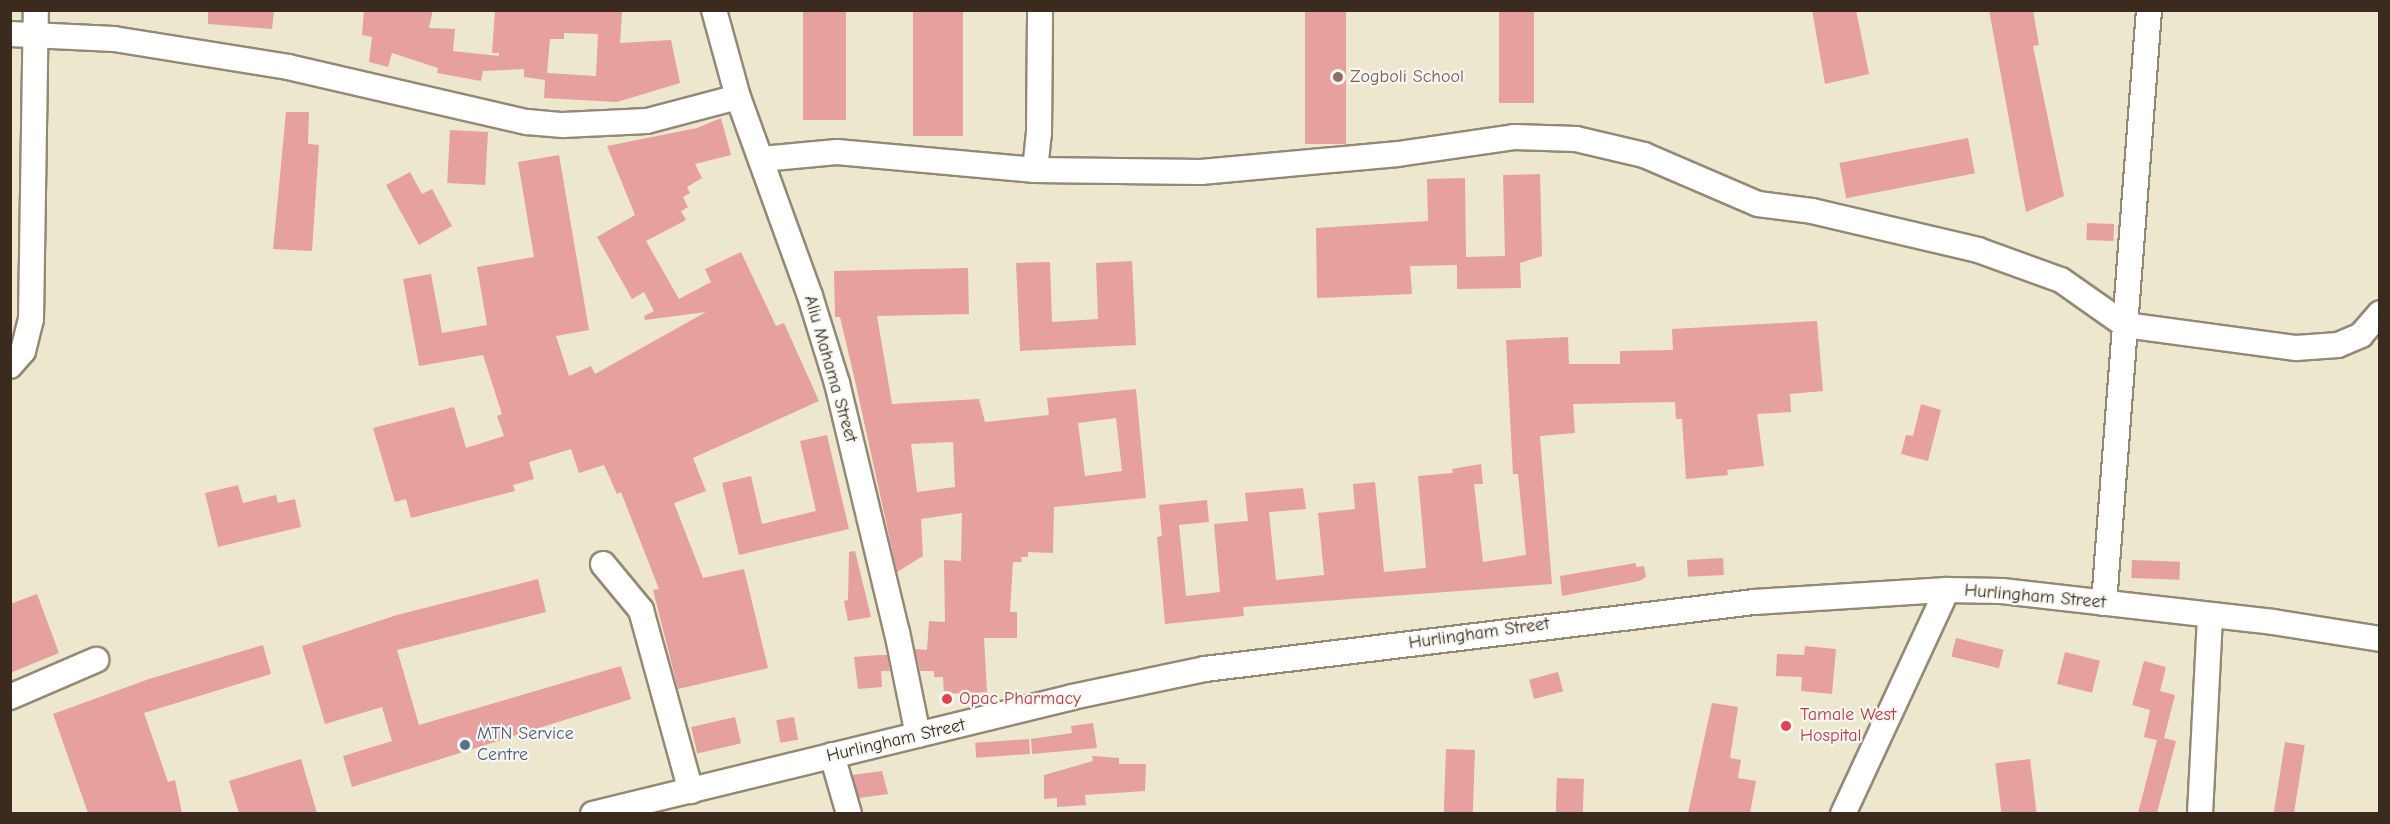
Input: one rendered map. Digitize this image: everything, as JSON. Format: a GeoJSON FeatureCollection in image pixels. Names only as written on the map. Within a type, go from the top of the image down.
{"type":"FeatureCollection","features":[{"type":"Feature","properties":{"kind":"street","name":"Aliu Mahama Street"},"geometry":{"type":"LineString","coordinates":[[714,10],[738,97],[762,159],[837,383],[897,632],[918,735]]}},
{"type":"Feature","properties":{"kind":"street"},"geometry":{"type":"LineString","coordinates":[[1035,170],[1040,133],[1040,10]]}},
{"type":"Feature","properties":{"kind":"street"},"geometry":{"type":"LineString","coordinates":[[2104,603],[2149,10]]}},
{"type":"Feature","properties":{"kind":"street"},"geometry":{"type":"LineString","coordinates":[[10,366],[23,351],[31,319],[37,22]]}},
{"type":"Feature","properties":{"kind":"street"},"geometry":{"type":"LineString","coordinates":[[10,34],[37,22],[114,39],[288,67],[527,122],[563,125],[647,121],[738,97]]}},
{"type":"Feature","properties":{"kind":"street"},"geometry":{"type":"LineString","coordinates":[[762,159],[837,152],[1035,170],[1202,172],[1398,154],[1514,137],[1576,139],[1644,155],[1758,204],[1812,211],[1978,250],[2061,279],[2125,324],[2296,348],[2338,345],[2361,335],[2379,313]]}},
{"type":"Feature","properties":{"kind":"street"},"geometry":{"type":"LineString","coordinates":[[603,564],[640,610],[691,791]]}},
{"type":"Feature","properties":{"kind":"street"},"geometry":{"type":"LineString","coordinates":[[1843,813],[1947,590]]}},
{"type":"Feature","properties":{"kind":"street","name":"Hurlingham Street"},"geometry":{"type":"LineString","coordinates":[[593,813],[1205,669],[1641,614],[1818,597],[1947,590],[2002,591],[2379,639]]}},
{"type":"Feature","properties":{"kind":"street"},"geometry":{"type":"LineString","coordinates":[[2200,813],[2210,616]]}},
{"type":"Feature","properties":{"kind":"street"},"geometry":{"type":"LineString","coordinates":[[10,697],[96,660]]}},
{"type":"Feature","properties":{"kind":"street"},"geometry":{"type":"LineString","coordinates":[[832,755],[849,813]]}},
{"type":"Feature","properties":{"kind":"building"},"geometry":{"type":"Polygon","coordinates":[[[208,10],[274,10],[272,29],[208,24],[208,10]]]}},
{"type":"Feature","properties":{"kind":"building"},"geometry":{"type":"Polygon","coordinates":[[[364,10],[433,10],[429,28],[455,29],[453,51],[499,56],[499,53],[492,53],[495,10],[622,12],[620,43],[671,40],[680,83],[617,102],[544,98],[545,80],[524,77],[524,69],[483,71],[481,81],[437,73],[438,68],[392,53],[388,67],[369,62],[372,37],[362,35],[364,10]],[[564,33],[564,39],[550,39],[547,73],[596,76],[598,34],[564,33]]]}},
{"type":"Feature","properties":{"kind":"building"},"geometry":{"type":"Polygon","coordinates":[[[803,10],[846,10],[846,120],[803,120],[803,10]]]}},
{"type":"Feature","properties":{"kind":"building"},"geometry":{"type":"Polygon","coordinates":[[[913,10],[963,10],[963,136],[913,136],[913,10]]]}},
{"type":"Feature","properties":{"kind":"building","name":"Zogboli School"},"geometry":{"type":"Polygon","coordinates":[[[1305,10],[1346,10],[1346,144],[1305,144],[1305,10]]]}},
{"type":"Feature","properties":{"kind":"building","name":"Zogboli School"},"geometry":{"type":"Polygon","coordinates":[[[1499,10],[1534,10],[1534,103],[1499,103],[1499,10]]]}},
{"type":"Feature","properties":{"kind":"building"},"geometry":{"type":"Polygon","coordinates":[[[1812,10],[1856,10],[1869,74],[1825,84],[1812,10]]]}},
{"type":"Feature","properties":{"kind":"building"},"geometry":{"type":"Polygon","coordinates":[[[1989,10],[2033,10],[2039,45],[2033,46],[2064,196],[2026,212],[1989,10]]]}},
{"type":"Feature","properties":{"kind":"building"},"geometry":{"type":"Polygon","coordinates":[[[286,112],[309,112],[308,144],[319,145],[312,251],[273,249],[286,112]]]}},
{"type":"Feature","properties":{"kind":"building"},"geometry":{"type":"Polygon","coordinates":[[[721,118],[731,155],[695,164],[702,178],[687,187],[690,193],[683,197],[688,207],[681,211],[686,220],[646,241],[679,299],[711,282],[705,269],[741,252],[776,326],[784,323],[819,401],[693,458],[706,491],[674,503],[703,578],[744,569],[768,668],[678,689],[653,590],[659,589],[621,492],[617,494],[604,465],[579,473],[571,449],[529,462],[534,479],[513,485],[515,491],[411,518],[406,499],[395,502],[373,428],[454,407],[466,448],[504,436],[497,416],[502,414],[483,355],[419,366],[403,279],[431,274],[442,333],[487,325],[477,267],[534,257],[518,162],[559,155],[589,330],[556,336],[569,376],[591,366],[595,374],[706,312],[645,320],[644,316],[654,311],[644,292],[632,299],[597,237],[635,215],[607,146],[697,128],[721,118]]]}},
{"type":"Feature","properties":{"kind":"building"},"geometry":{"type":"Polygon","coordinates":[[[450,130],[488,132],[485,185],[447,183],[450,130]]]}},
{"type":"Feature","properties":{"kind":"building"},"geometry":{"type":"Polygon","coordinates":[[[1968,138],[1975,173],[1846,198],[1839,163],[1968,138]]]}},
{"type":"Feature","properties":{"kind":"building"},"geometry":{"type":"Polygon","coordinates":[[[410,172],[422,194],[432,189],[452,226],[419,245],[386,185],[410,172]]]}},
{"type":"Feature","properties":{"kind":"building"},"geometry":{"type":"Polygon","coordinates":[[[1540,174],[1542,256],[1520,263],[1521,288],[1457,289],[1457,265],[1410,266],[1412,294],[1317,298],[1316,228],[1428,221],[1427,179],[1465,178],[1466,257],[1505,256],[1503,175],[1540,174]]]}},
{"type":"Feature","properties":{"kind":"building"},"geometry":{"type":"Polygon","coordinates":[[[2087,223],[2114,224],[2113,241],[2086,240],[2087,223]]]}},
{"type":"Feature","properties":{"kind":"building"},"geometry":{"type":"Polygon","coordinates":[[[1132,261],[1136,345],[1020,351],[1016,263],[1050,262],[1052,322],[1098,319],[1096,263],[1132,261]]]}},
{"type":"Feature","properties":{"kind":"building"},"geometry":{"type":"Polygon","coordinates":[[[968,268],[969,314],[877,316],[892,404],[979,399],[985,422],[1049,415],[1047,398],[1136,389],[1146,498],[1054,507],[1053,553],[1028,552],[1028,557],[1021,557],[1022,562],[1013,562],[1010,612],[1017,612],[1017,638],[984,638],[987,692],[944,694],[943,677],[934,677],[934,671],[920,671],[915,649],[927,650],[929,621],[945,622],[944,560],[961,561],[962,513],[921,519],[923,556],[897,572],[840,317],[835,317],[834,271],[968,268]],[[1116,418],[1078,423],[1085,476],[1122,471],[1116,418]],[[953,442],[911,444],[917,492],[955,487],[953,442]]]}},
{"type":"Feature","properties":{"kind":"building"},"geometry":{"type":"Polygon","coordinates":[[[1817,321],[1823,391],[1790,394],[1791,412],[1757,414],[1764,466],[1727,470],[1728,475],[1686,479],[1682,419],[1676,419],[1675,402],[1573,404],[1575,433],[1540,436],[1552,584],[1243,607],[1244,616],[1165,624],[1157,537],[1162,536],[1159,505],[1207,500],[1209,522],[1179,525],[1186,596],[1220,592],[1214,524],[1248,521],[1245,493],[1303,488],[1306,509],[1269,512],[1276,580],[1324,575],[1318,513],[1355,509],[1353,484],[1375,482],[1384,572],[1426,568],[1418,476],[1453,473],[1452,469],[1481,464],[1483,484],[1474,484],[1483,562],[1526,555],[1518,474],[1513,474],[1506,340],[1568,337],[1569,364],[1620,364],[1620,351],[1673,350],[1672,329],[1817,321]]]}},
{"type":"Feature","properties":{"kind":"building"},"geometry":{"type":"Polygon","coordinates":[[[1921,404],[1941,410],[1928,461],[1901,454],[1906,435],[1913,436],[1921,404]]]}},
{"type":"Feature","properties":{"kind":"building"},"geometry":{"type":"Polygon","coordinates":[[[827,435],[849,529],[739,555],[722,483],[751,476],[762,524],[816,511],[800,441],[827,435]]]}},
{"type":"Feature","properties":{"kind":"building"},"geometry":{"type":"Polygon","coordinates":[[[238,485],[243,503],[276,495],[278,503],[295,499],[301,527],[218,547],[205,493],[238,485]]]}},
{"type":"Feature","properties":{"kind":"building"},"geometry":{"type":"Polygon","coordinates":[[[855,551],[871,617],[848,621],[844,601],[848,600],[849,552],[855,551]]]}},
{"type":"Feature","properties":{"kind":"building"},"geometry":{"type":"Polygon","coordinates":[[[1723,558],[1724,575],[1688,577],[1687,560],[1723,558]]]}},
{"type":"Feature","properties":{"kind":"building"},"geometry":{"type":"Polygon","coordinates":[[[2132,560],[2180,562],[2179,580],[2131,578],[2132,560]]]}},
{"type":"Feature","properties":{"kind":"building"},"geometry":{"type":"Polygon","coordinates":[[[1636,563],[1636,567],[1644,566],[1646,577],[1639,581],[1562,596],[1560,576],[1636,563]]]}},
{"type":"Feature","properties":{"kind":"building"},"geometry":{"type":"Polygon","coordinates":[[[538,579],[546,612],[397,650],[419,725],[621,666],[631,699],[352,787],[343,756],[392,741],[382,707],[325,724],[302,646],[397,615],[538,579]]]}},
{"type":"Feature","properties":{"kind":"building"},"geometry":{"type":"Polygon","coordinates":[[[37,594],[59,653],[10,673],[10,604],[37,594]]]}},
{"type":"Feature","properties":{"kind":"building"},"geometry":{"type":"Polygon","coordinates":[[[1956,638],[2004,650],[1999,668],[1951,656],[1956,638]]]}},
{"type":"Feature","properties":{"kind":"building"},"geometry":{"type":"Polygon","coordinates":[[[263,645],[271,674],[144,713],[168,782],[175,780],[182,813],[88,813],[53,714],[149,679],[263,645]]]}},
{"type":"Feature","properties":{"kind":"building"},"geometry":{"type":"Polygon","coordinates":[[[1805,646],[1836,649],[1832,694],[1801,691],[1802,677],[1776,676],[1777,654],[1804,655],[1805,646]]]}},
{"type":"Feature","properties":{"kind":"building"},"geometry":{"type":"Polygon","coordinates":[[[2065,652],[2100,661],[2092,693],[2057,684],[2065,652]]]}},
{"type":"Feature","properties":{"kind":"building"},"geometry":{"type":"Polygon","coordinates":[[[887,655],[890,671],[881,671],[882,687],[858,689],[854,657],[887,655]]]}},
{"type":"Feature","properties":{"kind":"building"},"geometry":{"type":"Polygon","coordinates":[[[2144,661],[2166,667],[2160,691],[2175,695],[2164,738],[2176,741],[2157,813],[2138,813],[2157,740],[2144,737],[2150,710],[2132,705],[2144,661]]]}},
{"type":"Feature","properties":{"kind":"building"},"geometry":{"type":"Polygon","coordinates":[[[1558,672],[1563,691],[1534,699],[1529,680],[1558,672]]]}},
{"type":"Feature","properties":{"kind":"building"},"geometry":{"type":"Polygon","coordinates":[[[1712,703],[1738,707],[1730,758],[1741,760],[1738,778],[1756,781],[1750,813],[1688,813],[1712,703]]]}},
{"type":"Feature","properties":{"kind":"building"},"geometry":{"type":"Polygon","coordinates":[[[735,717],[741,743],[697,753],[691,727],[735,717]]]}},
{"type":"Feature","properties":{"kind":"building"},"geometry":{"type":"Polygon","coordinates":[[[794,717],[798,740],[780,743],[776,720],[794,717]]]}},
{"type":"Feature","properties":{"kind":"building"},"geometry":{"type":"Polygon","coordinates":[[[1093,723],[1097,748],[1032,754],[1031,739],[1072,733],[1071,726],[1093,723]]]}},
{"type":"Feature","properties":{"kind":"building"},"geometry":{"type":"Polygon","coordinates":[[[1029,739],[1030,754],[976,758],[975,743],[1029,739]]]}},
{"type":"Feature","properties":{"kind":"building"},"geometry":{"type":"Polygon","coordinates":[[[2285,742],[2305,745],[2294,814],[2274,813],[2285,742]]]}},
{"type":"Feature","properties":{"kind":"building"},"geometry":{"type":"Polygon","coordinates":[[[1446,749],[1475,750],[1473,814],[1444,813],[1446,749]]]}},
{"type":"Feature","properties":{"kind":"building"},"geometry":{"type":"Polygon","coordinates":[[[1092,756],[1119,758],[1119,764],[1146,764],[1145,791],[1085,795],[1086,805],[1057,807],[1057,798],[1044,799],[1044,775],[1093,761],[1092,756]]]}},
{"type":"Feature","properties":{"kind":"building"},"geometry":{"type":"Polygon","coordinates":[[[301,759],[317,813],[239,813],[229,781],[301,759]]]}},
{"type":"Feature","properties":{"kind":"building"},"geometry":{"type":"Polygon","coordinates":[[[2030,759],[2037,813],[2001,814],[1995,763],[2030,759]]]}},
{"type":"Feature","properties":{"kind":"building"},"geometry":{"type":"Polygon","coordinates":[[[882,771],[888,794],[859,798],[852,775],[882,771]]]}},
{"type":"Feature","properties":{"kind":"building"},"geometry":{"type":"Polygon","coordinates":[[[1557,778],[1584,779],[1583,814],[1556,813],[1557,778]]]}},
{"type":"Feature","properties":{"kind":"place","name":"Zogboli School"},"geometry":{"type":"Point","coordinates":[1338,77]}},
{"type":"Feature","properties":{"kind":"place","name":"Opac Pharmacy"},"geometry":{"type":"Point","coordinates":[947,699]}},
{"type":"Feature","properties":{"kind":"place","name":"Tamale West Hospital"},"geometry":{"type":"Point","coordinates":[1786,726]}},
{"type":"Feature","properties":{"kind":"place","name":"MTN Service Centre"},"geometry":{"type":"Point","coordinates":[465,745]}}]}
